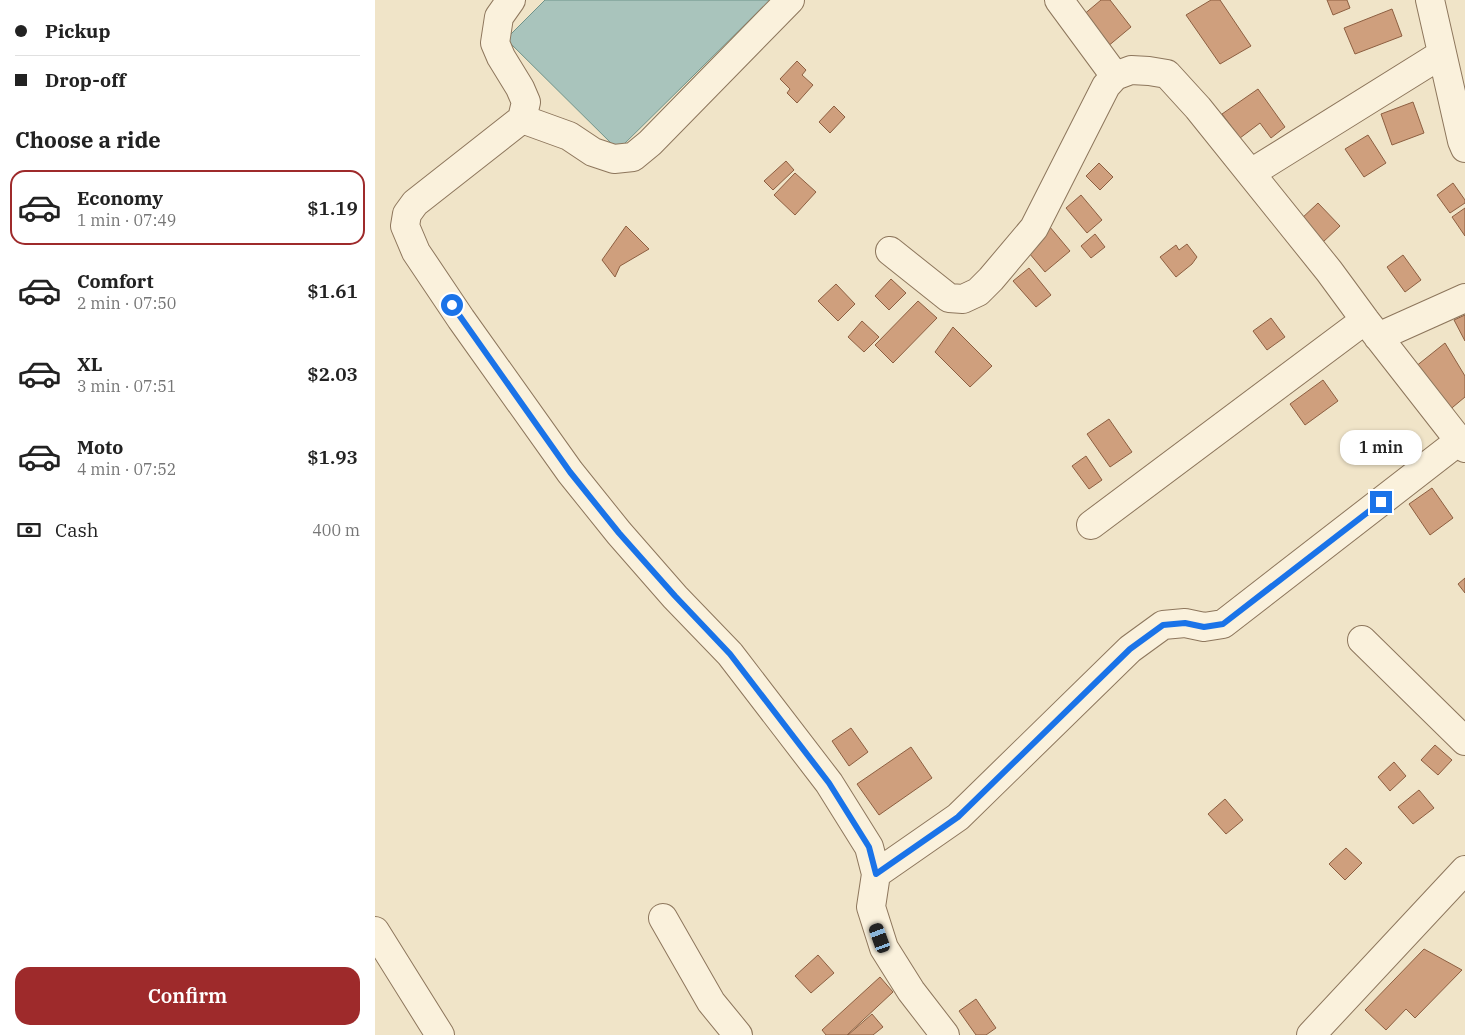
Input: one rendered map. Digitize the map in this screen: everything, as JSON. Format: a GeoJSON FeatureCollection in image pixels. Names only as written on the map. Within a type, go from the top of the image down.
{"type":"FeatureCollection","features":[{"type":"Feature","properties":{"kind":"street"},"geometry":{"type":"LineString","coordinates":[[511,0],[499,17],[495,43],[526,102],[522,118],[415,203],[407,214],[405,226],[416,252],[461,319],[570,472],[619,533],[730,654],[829,783],[869,847],[876,874],[871,907],[884,948],[911,991],[945,1035]]}},
{"type":"Feature","properties":{"kind":"street"},"geometry":{"type":"LineString","coordinates":[[522,118],[569,136],[593,152],[614,159],[633,157],[650,143],[790,0]]}},
{"type":"Feature","properties":{"kind":"street"},"geometry":{"type":"LineString","coordinates":[[1059,0],[1115,76]]}},
{"type":"Feature","properties":{"kind":"street"},"geometry":{"type":"LineString","coordinates":[[1430,0],[1461,141],[1465,148]]}},
{"type":"Feature","properties":{"kind":"street"},"geometry":{"type":"LineString","coordinates":[[1251,173],[1443,54]]}},
{"type":"Feature","properties":{"kind":"street"},"geometry":{"type":"LineString","coordinates":[[876,874],[958,817],[1136,644],[1163,625],[1185,623],[1204,627],[1223,624],[1462,444],[1251,173],[1198,108],[1167,74],[1131,70],[1115,76],[1106,86],[1034,228],[991,279],[977,292],[963,299],[949,298],[889,252]]}},
{"type":"Feature","properties":{"kind":"street"},"geometry":{"type":"LineString","coordinates":[[1091,525],[1372,328],[1465,298]]}},
{"type":"Feature","properties":{"kind":"street"},"geometry":{"type":"LineString","coordinates":[[1362,640],[1465,741]]}},
{"type":"Feature","properties":{"kind":"street"},"geometry":{"type":"LineString","coordinates":[[1311,1035],[1465,870]]}},
{"type":"Feature","properties":{"kind":"street"},"geometry":{"type":"LineString","coordinates":[[663,918],[711,1002],[738,1035]]}},
{"type":"Feature","properties":{"kind":"street"},"geometry":{"type":"LineString","coordinates":[[375,931],[440,1035]]}},
{"type":"Feature","properties":{"kind":"water"},"geometry":{"type":"Polygon","coordinates":[[[545,0],[770,0],[618,150],[506,39],[545,0]]]}},
{"type":"Feature","properties":{"kind":"building"},"geometry":{"type":"Polygon","coordinates":[[[1101,0],[1110,0],[1131,27],[1107,47],[1082,16],[1101,0]]]}},
{"type":"Feature","properties":{"kind":"building"},"geometry":{"type":"Polygon","coordinates":[[[1211,0],[1220,0],[1251,46],[1220,64],[1186,15],[1211,0]]]}},
{"type":"Feature","properties":{"kind":"building"},"geometry":{"type":"Polygon","coordinates":[[[1327,0],[1347,0],[1350,8],[1333,15],[1327,0]]]}},
{"type":"Feature","properties":{"kind":"building"},"geometry":{"type":"Polygon","coordinates":[[[1392,9],[1402,36],[1355,54],[1344,28],[1392,9]]]}},
{"type":"Feature","properties":{"kind":"building"},"geometry":{"type":"Polygon","coordinates":[[[797,61],[806,70],[802,75],[813,85],[797,103],[787,93],[790,89],[780,79],[797,61]]]}},
{"type":"Feature","properties":{"kind":"building"},"geometry":{"type":"Polygon","coordinates":[[[1258,89],[1285,127],[1271,138],[1260,123],[1240,138],[1222,114],[1258,89]]]}},
{"type":"Feature","properties":{"kind":"building"},"geometry":{"type":"Polygon","coordinates":[[[1413,102],[1424,133],[1392,145],[1381,114],[1413,102]]]}},
{"type":"Feature","properties":{"kind":"building"},"geometry":{"type":"Polygon","coordinates":[[[834,106],[845,117],[830,133],[819,122],[834,106]]]}},
{"type":"Feature","properties":{"kind":"building"},"geometry":{"type":"Polygon","coordinates":[[[1368,135],[1386,163],[1364,177],[1345,149],[1368,135]]]}},
{"type":"Feature","properties":{"kind":"building"},"geometry":{"type":"Polygon","coordinates":[[[786,161],[794,170],[773,190],[764,181],[786,161]]]}},
{"type":"Feature","properties":{"kind":"building"},"geometry":{"type":"Polygon","coordinates":[[[1099,163],[1113,177],[1100,190],[1086,176],[1099,163]]]}},
{"type":"Feature","properties":{"kind":"building"},"geometry":{"type":"Polygon","coordinates":[[[795,173],[816,192],[795,215],[774,195],[795,173]]]}},
{"type":"Feature","properties":{"kind":"building"},"geometry":{"type":"Polygon","coordinates":[[[1453,183],[1465,200],[1465,203],[1450,213],[1437,195],[1453,183]]]}},
{"type":"Feature","properties":{"kind":"building"},"geometry":{"type":"Polygon","coordinates":[[[1081,195],[1102,220],[1087,233],[1066,208],[1081,195]]]}},
{"type":"Feature","properties":{"kind":"building"},"geometry":{"type":"Polygon","coordinates":[[[1318,203],[1340,226],[1322,243],[1300,220],[1318,203]]]}},
{"type":"Feature","properties":{"kind":"building"},"geometry":{"type":"Polygon","coordinates":[[[1465,208],[1465,236],[1452,217],[1465,208]]]}},
{"type":"Feature","properties":{"kind":"building"},"geometry":{"type":"Polygon","coordinates":[[[626,226],[649,249],[620,266],[615,277],[602,260],[626,226]]]}},
{"type":"Feature","properties":{"kind":"building"},"geometry":{"type":"Polygon","coordinates":[[[1049,226],[1070,251],[1045,272],[1024,247],[1049,226]]]}},
{"type":"Feature","properties":{"kind":"building"},"geometry":{"type":"Polygon","coordinates":[[[1095,234],[1105,247],[1091,258],[1081,246],[1095,234]]]}},
{"type":"Feature","properties":{"kind":"building"},"geometry":{"type":"Polygon","coordinates":[[[1187,244],[1197,257],[1192,264],[1176,277],[1160,257],[1176,245],[1179,250],[1187,244]]]}},
{"type":"Feature","properties":{"kind":"building"},"geometry":{"type":"Polygon","coordinates":[[[1403,255],[1421,280],[1405,292],[1387,267],[1403,255]]]}},
{"type":"Feature","properties":{"kind":"building"},"geometry":{"type":"Polygon","coordinates":[[[1029,268],[1051,295],[1036,307],[1013,281],[1029,268]]]}},
{"type":"Feature","properties":{"kind":"building"},"geometry":{"type":"Polygon","coordinates":[[[891,279],[906,293],[889,310],[875,296],[891,279]]]}},
{"type":"Feature","properties":{"kind":"building"},"geometry":{"type":"Polygon","coordinates":[[[836,284],[855,304],[838,321],[818,301],[836,284]]]}},
{"type":"Feature","properties":{"kind":"building"},"geometry":{"type":"Polygon","coordinates":[[[918,301],[937,318],[893,363],[875,345],[918,301]]]}},
{"type":"Feature","properties":{"kind":"building"},"geometry":{"type":"Polygon","coordinates":[[[1465,315],[1465,341],[1454,320],[1465,315]]]}},
{"type":"Feature","properties":{"kind":"building"},"geometry":{"type":"Polygon","coordinates":[[[1271,318],[1285,337],[1267,350],[1253,331],[1271,318]]]}},
{"type":"Feature","properties":{"kind":"building"},"geometry":{"type":"Polygon","coordinates":[[[862,321],[879,337],[864,352],[848,337],[862,321]]]}},
{"type":"Feature","properties":{"kind":"building"},"geometry":{"type":"Polygon","coordinates":[[[953,327],[992,366],[970,387],[935,352],[953,327]]]}},
{"type":"Feature","properties":{"kind":"building"},"geometry":{"type":"Polygon","coordinates":[[[1445,343],[1465,376],[1465,397],[1447,412],[1415,367],[1445,343]]]}},
{"type":"Feature","properties":{"kind":"building"},"geometry":{"type":"Polygon","coordinates":[[[1323,380],[1338,401],[1305,425],[1290,404],[1323,380]]]}},
{"type":"Feature","properties":{"kind":"building"},"geometry":{"type":"Polygon","coordinates":[[[1109,419],[1132,452],[1110,467],[1087,434],[1109,419]]]}},
{"type":"Feature","properties":{"kind":"building"},"geometry":{"type":"Polygon","coordinates":[[[1086,456],[1102,480],[1089,489],[1072,466],[1086,456]]]}},
{"type":"Feature","properties":{"kind":"building"},"geometry":{"type":"Polygon","coordinates":[[[1432,488],[1453,518],[1430,535],[1409,504],[1432,488]]]}},
{"type":"Feature","properties":{"kind":"building"},"geometry":{"type":"Polygon","coordinates":[[[1465,578],[1465,593],[1458,584],[1465,578]]]}},
{"type":"Feature","properties":{"kind":"building"},"geometry":{"type":"Polygon","coordinates":[[[851,728],[868,752],[849,766],[832,741],[851,728]]]}},
{"type":"Feature","properties":{"kind":"building"},"geometry":{"type":"Polygon","coordinates":[[[1435,745],[1452,760],[1438,775],[1421,760],[1435,745]]]}},
{"type":"Feature","properties":{"kind":"building"},"geometry":{"type":"Polygon","coordinates":[[[911,747],[932,778],[879,815],[857,784],[911,747]]]}},
{"type":"Feature","properties":{"kind":"building"},"geometry":{"type":"Polygon","coordinates":[[[1394,762],[1406,776],[1390,791],[1378,777],[1394,762]]]}},
{"type":"Feature","properties":{"kind":"building"},"geometry":{"type":"Polygon","coordinates":[[[1419,790],[1434,808],[1413,824],[1398,807],[1419,790]]]}},
{"type":"Feature","properties":{"kind":"building"},"geometry":{"type":"Polygon","coordinates":[[[1225,799],[1243,820],[1226,834],[1208,814],[1225,799]]]}},
{"type":"Feature","properties":{"kind":"building"},"geometry":{"type":"Polygon","coordinates":[[[1346,848],[1362,863],[1345,880],[1329,864],[1346,848]]]}},
{"type":"Feature","properties":{"kind":"building"},"geometry":{"type":"Polygon","coordinates":[[[1424,949],[1462,970],[1415,1018],[1406,1009],[1386,1030],[1365,1010],[1424,949]]]}},
{"type":"Feature","properties":{"kind":"building"},"geometry":{"type":"Polygon","coordinates":[[[818,955],[834,973],[811,993],[795,976],[818,955]]]}},
{"type":"Feature","properties":{"kind":"building"},"geometry":{"type":"Polygon","coordinates":[[[880,977],[893,992],[847,1035],[826,1035],[822,1030],[880,977]]]}},
{"type":"Feature","properties":{"kind":"building"},"geometry":{"type":"Polygon","coordinates":[[[976,999],[996,1028],[986,1035],[976,1035],[959,1011],[976,999]]]}},
{"type":"Feature","properties":{"kind":"building"},"geometry":{"type":"Polygon","coordinates":[[[872,1014],[883,1027],[873,1035],[848,1035],[872,1014]]]}},
{"type":"Feature","properties":{"kind":"route"},"geometry":{"type":"LineString","coordinates":[[452,305],[570,472],[619,533],[730,654],[829,783],[869,847],[876,874],[958,817],[1130,649],[1163,625],[1185,623],[1204,627],[1223,624],[1381,502]]}}]}
